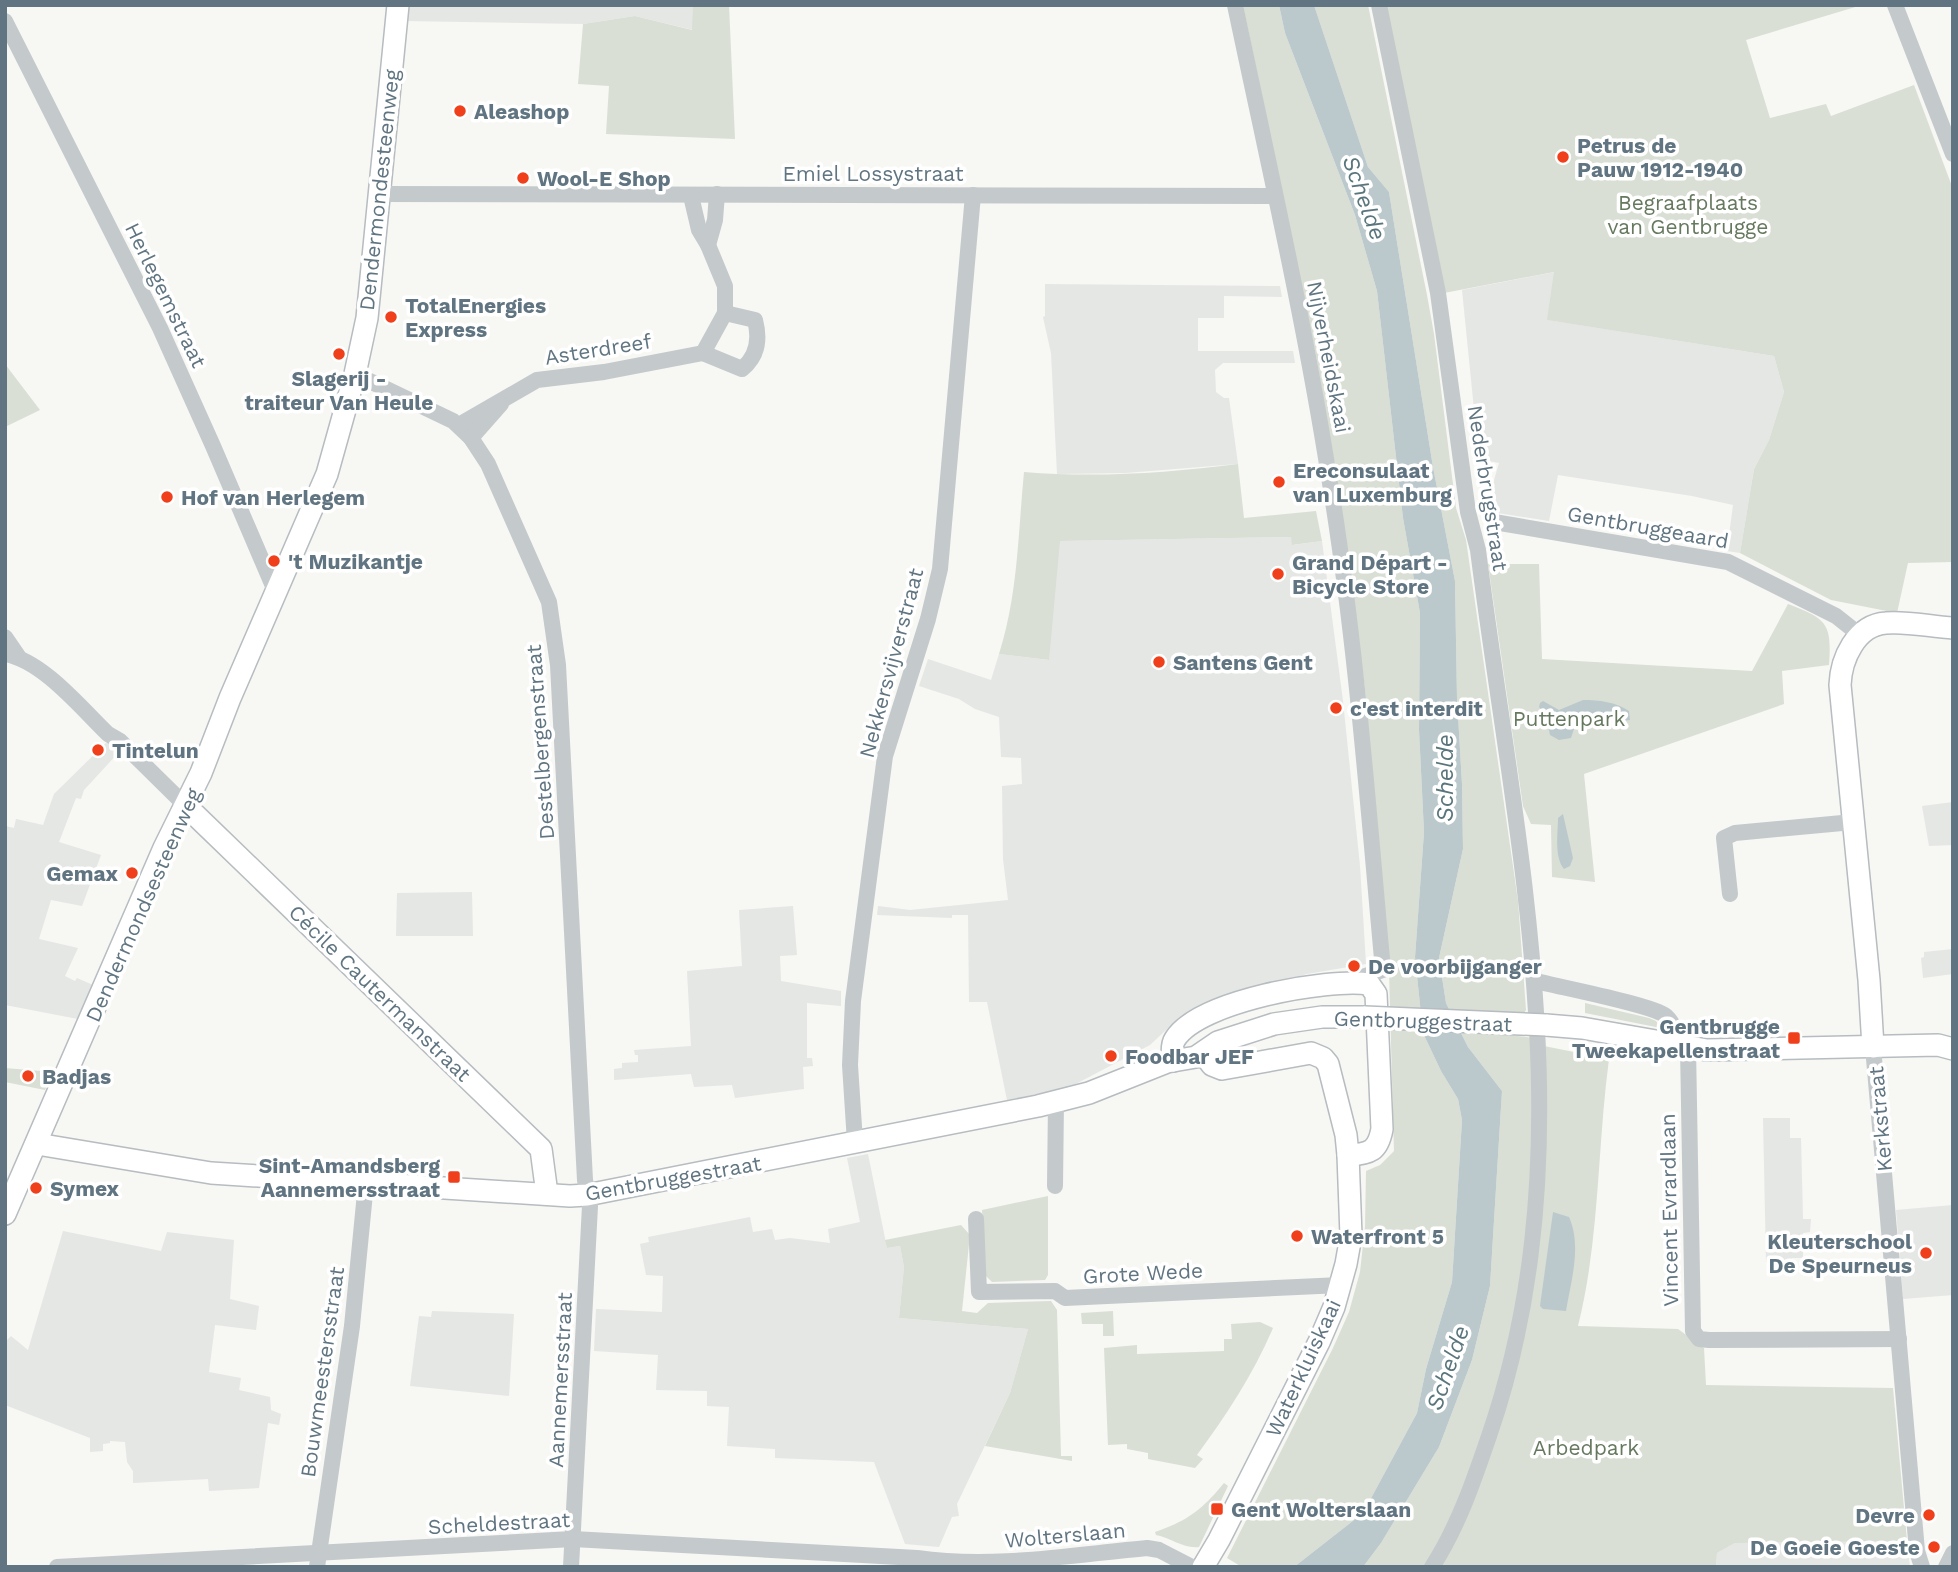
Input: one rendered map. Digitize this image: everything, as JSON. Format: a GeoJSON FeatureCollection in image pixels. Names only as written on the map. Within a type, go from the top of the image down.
{"type":"FeatureCollection","features":[{"type":"Feature","properties":{"kind":"street","name":"Dendermondesteenweg"},"geometry":{"type":"LineString","coordinates":[[276,593],[327,474],[355,374],[367,317],[398,5]]}},
{"type":"Feature","properties":{"kind":"street","name":"Nijverheidskaai"},"geometry":{"type":"LineString","coordinates":[[1235,5],[1309,357],[1330,479],[1358,690],[1383,970]]}},
{"type":"Feature","properties":{"kind":"street","name":"Nederbrugstraat"},"geometry":{"type":"LineString","coordinates":[[1379,5],[1440,306],[1468,512],[1478,550],[1516,808],[1541,1017],[1536,1042],[1540,1097],[1538,1186],[1519,1325],[1503,1392],[1479,1466],[1457,1520],[1432,1567]]}},
{"type":"Feature","properties":{"kind":"street"},"geometry":{"type":"LineString","coordinates":[[1895,5],[1953,154]]}},
{"type":"Feature","properties":{"kind":"street","name":"Herlegemstraat"},"geometry":{"type":"LineString","coordinates":[[5,21],[160,328],[214,446],[276,593]]}},
{"type":"Feature","properties":{"kind":"street","name":"Emiel Lossystraat"},"geometry":{"type":"LineString","coordinates":[[380,194],[1275,196]]}},
{"type":"Feature","properties":{"kind":"street"},"geometry":{"type":"LineString","coordinates":[[708,245],[715,220],[717,194]]}},
{"type":"Feature","properties":{"kind":"street","name":"Nekkersvijverstraat"},"geometry":{"type":"LineString","coordinates":[[855,1142],[850,1065],[856,981],[885,756],[928,619],[940,569],[973,195]]}},
{"type":"Feature","properties":{"kind":"street"},"geometry":{"type":"LineString","coordinates":[[691,196],[699,230],[725,286],[725,313],[703,353],[742,369],[754,359],[759,334],[755,320],[725,313]]}},
{"type":"Feature","properties":{"kind":"street","name":"Asterdreef"},"geometry":{"type":"LineString","coordinates":[[459,425],[537,380],[604,372],[703,353]]}},
{"type":"Feature","properties":{"kind":"street","name":"Destelbergenstraat"},"geometry":{"type":"LineString","coordinates":[[355,374],[459,425],[471,438],[488,464],[549,601],[558,665],[587,1195]]}},
{"type":"Feature","properties":{"kind":"street","name":"Asterdreef"},"geometry":{"type":"LineString","coordinates":[[471,438],[504,399]]}},
{"type":"Feature","properties":{"kind":"street","name":"Gentbruggeaard"},"geometry":{"type":"LineString","coordinates":[[1494,522],[1728,562],[1836,616],[1860,635]]}},
{"type":"Feature","properties":{"kind":"street","name":"Dendermondsesteenweg"},"geometry":{"type":"LineString","coordinates":[[5,1214],[164,848],[186,806],[276,593]]}},
{"type":"Feature","properties":{"kind":"street"},"geometry":{"type":"LineString","coordinates":[[1860,635],[1871,627],[1885,623],[1953,628]]}},
{"type":"Feature","properties":{"kind":"street","name":"Kerkstraat"},"geometry":{"type":"LineString","coordinates":[[1860,635],[1849,650],[1841,670],[1840,685],[1917,1551],[1922,1567]]}},
{"type":"Feature","properties":{"kind":"street"},"geometry":{"type":"LineString","coordinates":[[5,637],[12,655],[38,666],[186,806]]}},
{"type":"Feature","properties":{"kind":"street","name":"Cécile Cautermanstraat"},"geometry":{"type":"LineString","coordinates":[[186,806],[541,1149],[547,1194]]}},
{"type":"Feature","properties":{"kind":"street"},"geometry":{"type":"LineString","coordinates":[[1730,894],[1724,838],[1735,833],[1853,821]]}},
{"type":"Feature","properties":{"kind":"street","name":"Gentbruggestraat"},"geometry":{"type":"LineString","coordinates":[[1173,1060],[1174,1040],[1203,1016],[1215,1010],[1269,995],[1350,981],[1383,970]]}},
{"type":"Feature","properties":{"kind":"street"},"geometry":{"type":"LineString","coordinates":[[1348,1155],[1375,1149],[1380,1144],[1382,1129],[1376,994],[1368,984],[1350,981]]}},
{"type":"Feature","properties":{"kind":"street"},"geometry":{"type":"LineString","coordinates":[[1536,981],[1665,1015],[1684,1046]]}},
{"type":"Feature","properties":{"kind":"street"},"geometry":{"type":"LineString","coordinates":[[1203,1016],[1203,1053]]}},
{"type":"Feature","properties":{"kind":"street","name":"Gentbruggestraat"},"geometry":{"type":"LineString","coordinates":[[37,1144],[211,1173],[587,1195],[1056,1101],[1089,1093],[1173,1060],[1203,1053],[1218,1042],[1274,1024],[1322,1017],[1541,1017],[1582,1028],[1707,1050],[1938,1045],[1953,1048]]}},
{"type":"Feature","properties":{"kind":"street","name":"Vincent Evrardlaan"},"geometry":{"type":"LineString","coordinates":[[1684,1046],[1693,1331],[1699,1339],[1899,1339]]}},
{"type":"Feature","properties":{"kind":"street","name":"Waterkluiskaai"},"geometry":{"type":"LineString","coordinates":[[1203,1053],[1212,1065],[1222,1069],[1311,1053],[1322,1058],[1331,1070],[1346,1135],[1351,1236],[1341,1284],[1319,1342],[1226,1528],[1203,1567]]}},
{"type":"Feature","properties":{"kind":"street"},"geometry":{"type":"LineString","coordinates":[[1055,1186],[1056,1101]]}},
{"type":"Feature","properties":{"kind":"street","name":"Bouwmeestersstraat"},"geometry":{"type":"LineString","coordinates":[[317,1560],[352,1326],[366,1183]]}},
{"type":"Feature","properties":{"kind":"street","name":"Aannemersstraat"},"geometry":{"type":"LineString","coordinates":[[572,1567],[590,1206],[587,1195]]}},
{"type":"Feature","properties":{"kind":"street","name":"Grote Wede"},"geometry":{"type":"LineString","coordinates":[[976,1219],[979,1292],[1055,1291],[1065,1298],[1341,1284]]}},
{"type":"Feature","properties":{"kind":"street","name":"Scheldestraat"},"geometry":{"type":"LineString","coordinates":[[57,1567],[317,1560],[573,1539],[917,1558],[942,1564]]}},
{"type":"Feature","properties":{"kind":"street","name":"Wolterslaan"},"geometry":{"type":"LineString","coordinates":[[942,1564],[995,1562],[1146,1548],[1159,1550],[1192,1567]]}},
{"type":"Feature","properties":{"kind":"street"},"geometry":{"type":"LineString","coordinates":[[1946,1567],[1953,1553]]}},
{"type":"Feature","properties":{"kind":"shaded area"},"geometry":{"type":"Polygon","coordinates":[[[406,5],[693,5],[693,30],[635,16],[583,24],[404,21],[406,5]]]}},
{"type":"Feature","properties":{"kind":"shaded area"},"geometry":{"type":"Polygon","coordinates":[[[1555,272],[1548,320],[1774,356],[1784,392],[1769,440],[1754,469],[1740,553],[1727,551],[1733,505],[1692,496],[1558,475],[1549,521],[1485,511],[1499,463],[1479,459],[1462,290],[1555,272]]]}},
{"type":"Feature","properties":{"kind":"shaded area"},"geometry":{"type":"Polygon","coordinates":[[[1045,284],[1280,286],[1282,297],[1224,296],[1224,318],[1198,318],[1198,351],[1293,351],[1295,363],[1223,363],[1215,370],[1216,392],[1229,398],[1238,464],[1125,473],[1057,474],[1051,353],[1043,317],[1045,284]]]}},
{"type":"Feature","properties":{"kind":"shaded area"},"geometry":{"type":"Polygon","coordinates":[[[1291,537],[1293,545],[1322,541],[1343,701],[1360,866],[1366,964],[1307,974],[1222,996],[1179,1018],[1150,1045],[1070,1087],[1007,1100],[987,1002],[969,1002],[968,915],[952,915],[952,918],[877,915],[878,906],[910,910],[1008,900],[1003,859],[1002,786],[1022,784],[1021,758],[1001,757],[999,717],[975,709],[959,699],[919,686],[928,659],[991,680],[999,654],[1048,660],[1059,541],[1291,537]]]}},
{"type":"Feature","properties":{"kind":"shaded area"},"geometry":{"type":"Polygon","coordinates":[[[108,741],[119,752],[84,790],[81,799],[76,798],[59,842],[101,855],[82,906],[51,900],[39,939],[78,948],[65,976],[93,985],[78,1019],[5,1005],[5,826],[14,828],[16,819],[43,825],[54,794],[108,741]]]}},
{"type":"Feature","properties":{"kind":"shaded area"},"geometry":{"type":"Polygon","coordinates":[[[1953,802],[1953,845],[1929,846],[1922,806],[1953,802]]]}},
{"type":"Feature","properties":{"kind":"shaded area"},"geometry":{"type":"Polygon","coordinates":[[[472,892],[473,936],[396,936],[397,893],[472,892]]]}},
{"type":"Feature","properties":{"kind":"shaded area"},"geometry":{"type":"Polygon","coordinates":[[[793,906],[797,955],[780,956],[781,981],[841,991],[841,1006],[807,1003],[807,1058],[812,1058],[813,1066],[803,1067],[804,1089],[735,1098],[732,1085],[694,1087],[691,1074],[614,1080],[614,1069],[622,1068],[622,1063],[638,1062],[638,1055],[635,1055],[634,1050],[691,1046],[687,971],[742,966],[739,910],[793,906]]]}},
{"type":"Feature","properties":{"kind":"shaded area"},"geometry":{"type":"Polygon","coordinates":[[[1953,949],[1953,974],[1923,978],[1921,958],[1924,957],[1924,952],[1953,949]]]}},
{"type":"Feature","properties":{"kind":"shaded area"},"geometry":{"type":"Polygon","coordinates":[[[1763,1118],[1790,1118],[1790,1138],[1801,1138],[1803,1219],[1811,1219],[1810,1232],[1803,1233],[1803,1258],[1792,1258],[1792,1262],[1766,1262],[1763,1118]]]}},
{"type":"Feature","properties":{"kind":"shaded area"},"geometry":{"type":"Polygon","coordinates":[[[868,1154],[887,1248],[900,1246],[904,1267],[899,1318],[1028,1329],[1010,1393],[957,1504],[959,1516],[952,1517],[939,1547],[905,1544],[874,1462],[775,1458],[775,1449],[727,1446],[729,1407],[707,1406],[707,1391],[656,1390],[658,1355],[594,1351],[596,1309],[662,1312],[663,1276],[646,1275],[640,1244],[649,1242],[648,1237],[750,1217],[753,1232],[772,1229],[775,1240],[790,1238],[830,1243],[828,1229],[860,1222],[847,1158],[868,1154]]]}},
{"type":"Feature","properties":{"kind":"shaded area","name":"Kleuterschool De Speurneus"},"geometry":{"type":"Polygon","coordinates":[[[1953,1205],[1953,1295],[1903,1299],[1896,1210],[1953,1205]]]}},
{"type":"Feature","properties":{"kind":"shaded area"},"geometry":{"type":"Polygon","coordinates":[[[63,1231],[161,1251],[167,1232],[234,1240],[230,1299],[259,1306],[256,1330],[215,1325],[209,1372],[241,1378],[239,1390],[270,1397],[271,1410],[281,1414],[279,1425],[268,1423],[259,1488],[209,1491],[208,1479],[133,1483],[133,1471],[127,1462],[125,1442],[110,1441],[103,1444],[103,1451],[90,1452],[90,1438],[5,1405],[5,1342],[11,1336],[28,1350],[63,1231]]]}},
{"type":"Feature","properties":{"kind":"shaded area"},"geometry":{"type":"Polygon","coordinates":[[[432,1311],[514,1314],[509,1396],[410,1386],[419,1316],[431,1317],[432,1311]]]}},
{"type":"Feature","properties":{"kind":"shaded area"},"geometry":{"type":"Polygon","coordinates":[[[1907,1541],[1910,1567],[1716,1567],[1717,1553],[1735,1543],[1907,1541]]]}},
{"type":"Feature","properties":{"kind":"green space"},"geometry":{"type":"Polygon","coordinates":[[[693,5],[729,5],[735,139],[606,134],[609,86],[578,84],[583,24],[635,16],[692,30],[693,5]]]}},
{"type":"Feature","properties":{"kind":"green space"},"geometry":{"type":"Polygon","coordinates":[[[1243,5],[1279,5],[1285,33],[1355,215],[1377,291],[1403,518],[1420,613],[1419,730],[1424,832],[1415,957],[1423,1033],[1458,1099],[1462,1120],[1452,1282],[1426,1369],[1417,1413],[1363,1513],[1294,1567],[1242,1567],[1227,1558],[1349,1312],[1360,1272],[1365,1227],[1366,1171],[1380,1165],[1394,1151],[1389,970],[1365,689],[1337,478],[1316,356],[1243,5]]]}},
{"type":"Feature","properties":{"kind":"green space","name":"Arbedpark"},"geometry":{"type":"Polygon","coordinates":[[[1314,5],[1368,5],[1427,295],[1456,508],[1466,540],[1518,901],[1526,1010],[1510,1035],[1534,1038],[1534,1044],[1609,1059],[1594,1227],[1578,1326],[1678,1329],[1704,1348],[1706,1385],[1893,1388],[1907,1541],[1735,1543],[1717,1553],[1716,1567],[1363,1567],[1381,1543],[1439,1447],[1472,1360],[1490,1286],[1502,1091],[1468,1047],[1446,1003],[1439,958],[1463,849],[1455,581],[1433,467],[1389,192],[1368,167],[1314,5]]]}},
{"type":"Feature","properties":{"kind":"green space","name":"Begraafplaats van Gentbrugge"},"geometry":{"type":"Polygon","coordinates":[[[1386,5],[1862,5],[1746,40],[1770,118],[1826,104],[1831,116],[1914,85],[1953,189],[1953,562],[1908,563],[1897,613],[1831,600],[1740,553],[1754,469],[1769,440],[1784,392],[1774,356],[1547,320],[1554,272],[1444,293],[1386,5]]]}},
{"type":"Feature","properties":{"kind":"green space"},"geometry":{"type":"Polygon","coordinates":[[[5,364],[40,410],[5,427],[5,364]]]}},
{"type":"Feature","properties":{"kind":"green space"},"geometry":{"type":"Polygon","coordinates":[[[1238,464],[1244,518],[1316,511],[1322,541],[1292,545],[1291,537],[1060,541],[1049,660],[999,654],[1014,586],[1024,472],[1131,474],[1238,464]]]}},
{"type":"Feature","properties":{"kind":"green space","name":"Puttenpark"},"geometry":{"type":"Polygon","coordinates":[[[1488,564],[1539,564],[1542,659],[1752,671],[1788,604],[1811,614],[1824,624],[1828,631],[1829,665],[1782,671],[1784,704],[1584,774],[1595,882],[1552,877],[1551,825],[1531,824],[1523,806],[1488,564]]]}},
{"type":"Feature","properties":{"kind":"green space"},"geometry":{"type":"Polygon","coordinates":[[[1585,1003],[1649,1018],[1656,1021],[1661,1028],[1585,1013],[1585,1003]]]}},
{"type":"Feature","properties":{"kind":"green space","name":"Badjas"},"geometry":{"type":"Polygon","coordinates":[[[5,1068],[53,1072],[45,1090],[5,1082],[5,1068]]]}},
{"type":"Feature","properties":{"kind":"green space"},"geometry":{"type":"Polygon","coordinates":[[[1048,1196],[1048,1275],[1045,1280],[992,1282],[986,1276],[982,1210],[1048,1196]]]}},
{"type":"Feature","properties":{"kind":"green space"},"geometry":{"type":"Polygon","coordinates":[[[961,1225],[970,1235],[962,1311],[977,1313],[988,1303],[1051,1301],[1057,1310],[1061,1456],[1072,1456],[1072,1461],[985,1446],[1010,1393],[1028,1329],[899,1318],[904,1267],[900,1246],[887,1248],[885,1240],[961,1225]]]}},
{"type":"Feature","properties":{"kind":"green space"},"geometry":{"type":"Polygon","coordinates":[[[1113,1311],[1114,1336],[1103,1336],[1103,1324],[1082,1324],[1081,1313],[1113,1311]]]}},
{"type":"Feature","properties":{"kind":"green space"},"geometry":{"type":"Polygon","coordinates":[[[1260,1322],[1273,1328],[1239,1394],[1197,1455],[1203,1459],[1195,1468],[1148,1459],[1148,1453],[1127,1449],[1127,1444],[1108,1445],[1104,1348],[1137,1345],[1137,1354],[1224,1351],[1224,1339],[1232,1339],[1231,1324],[1260,1322]]]}},
{"type":"Feature","properties":{"kind":"green space"},"geometry":{"type":"Polygon","coordinates":[[[1224,1483],[1228,1486],[1199,1547],[1156,1535],[1155,1532],[1193,1514],[1224,1483]]]}},
{"type":"Feature","properties":{"kind":"water","name":"Schelde"},"geometry":{"type":"Polygon","coordinates":[[[1279,5],[1314,5],[1368,167],[1389,192],[1433,467],[1455,581],[1463,849],[1439,958],[1446,1003],[1468,1047],[1502,1091],[1490,1286],[1472,1360],[1439,1447],[1381,1543],[1363,1567],[1294,1567],[1363,1513],[1417,1413],[1426,1369],[1452,1282],[1462,1120],[1458,1099],[1423,1033],[1415,957],[1424,832],[1419,730],[1420,613],[1403,518],[1377,291],[1355,215],[1285,33],[1279,5]]]}},
{"type":"Feature","properties":{"kind":"water"},"geometry":{"type":"Polygon","coordinates":[[[1583,700],[1619,705],[1629,711],[1630,720],[1621,721],[1603,714],[1584,715],[1575,726],[1571,738],[1559,740],[1550,735],[1546,716],[1539,707],[1540,703],[1543,701],[1559,710],[1583,700]]]}},
{"type":"Feature","properties":{"kind":"water"},"geometry":{"type":"Polygon","coordinates":[[[1563,814],[1573,858],[1570,866],[1564,869],[1557,845],[1558,818],[1563,814]]]}},
{"type":"Feature","properties":{"kind":"water"},"geometry":{"type":"Polygon","coordinates":[[[1553,1212],[1569,1217],[1575,1240],[1566,1311],[1543,1309],[1540,1306],[1553,1212]]]}},
{"type":"Feature","properties":{"kind":"place","name":"Aleashop"},"geometry":{"type":"Point","coordinates":[460,111]}},
{"type":"Feature","properties":{"kind":"place","name":"Petrus de Pauw 1912-1940"},"geometry":{"type":"Point","coordinates":[1563,157]}},
{"type":"Feature","properties":{"kind":"place","name":"Wool-E Shop"},"geometry":{"type":"Point","coordinates":[523,178]}},
{"type":"Feature","properties":{"kind":"place","name":"TotalEnergies Express"},"geometry":{"type":"Point","coordinates":[391,317]}},
{"type":"Feature","properties":{"kind":"place","name":"Slagerij - traiteur Van Heule"},"geometry":{"type":"Point","coordinates":[339,354]}},
{"type":"Feature","properties":{"kind":"place","name":"Ereconsulaat van Luxemburg"},"geometry":{"type":"Point","coordinates":[1279,482]}},
{"type":"Feature","properties":{"kind":"place","name":"Hof van Herlegem"},"geometry":{"type":"Point","coordinates":[167,497]}},
{"type":"Feature","properties":{"kind":"place","name":"'t Muzikantje"},"geometry":{"type":"Point","coordinates":[274,561]}},
{"type":"Feature","properties":{"kind":"place","name":"Grand Départ - Bicycle Store"},"geometry":{"type":"Point","coordinates":[1278,574]}},
{"type":"Feature","properties":{"kind":"place","name":"Santens Gent"},"geometry":{"type":"Point","coordinates":[1159,662]}},
{"type":"Feature","properties":{"kind":"place","name":"c'est interdit"},"geometry":{"type":"Point","coordinates":[1336,708]}},
{"type":"Feature","properties":{"kind":"place","name":"Tintelun"},"geometry":{"type":"Point","coordinates":[98,750]}},
{"type":"Feature","properties":{"kind":"place","name":"Gemax"},"geometry":{"type":"Point","coordinates":[132,873]}},
{"type":"Feature","properties":{"kind":"place","name":"De voorbijganger"},"geometry":{"type":"Point","coordinates":[1354,966]}},
{"type":"Feature","properties":{"kind":"place","name":"Gentbrugge Tweekapellenstraat"},"geometry":{"type":"Point","coordinates":[1794,1038]}},
{"type":"Feature","properties":{"kind":"place","name":"Foodbar JEF"},"geometry":{"type":"Point","coordinates":[1111,1056]}},
{"type":"Feature","properties":{"kind":"place","name":"Badjas"},"geometry":{"type":"Point","coordinates":[28,1076]}},
{"type":"Feature","properties":{"kind":"place","name":"Sint-Amandsberg Aannemersstraat"},"geometry":{"type":"Point","coordinates":[454,1177]}},
{"type":"Feature","properties":{"kind":"place","name":"Symex"},"geometry":{"type":"Point","coordinates":[36,1188]}},
{"type":"Feature","properties":{"kind":"place","name":"Waterfront 5"},"geometry":{"type":"Point","coordinates":[1297,1236]}},
{"type":"Feature","properties":{"kind":"place","name":"Kleuterschool De Speurneus"},"geometry":{"type":"Point","coordinates":[1926,1253]}},
{"type":"Feature","properties":{"kind":"place","name":"Gent Wolterslaan"},"geometry":{"type":"Point","coordinates":[1217,1509]}},
{"type":"Feature","properties":{"kind":"place","name":"Devre"},"geometry":{"type":"Point","coordinates":[1929,1515]}},
{"type":"Feature","properties":{"kind":"place","name":"De Goeie Goeste"},"geometry":{"type":"Point","coordinates":[1934,1547]}}]}
